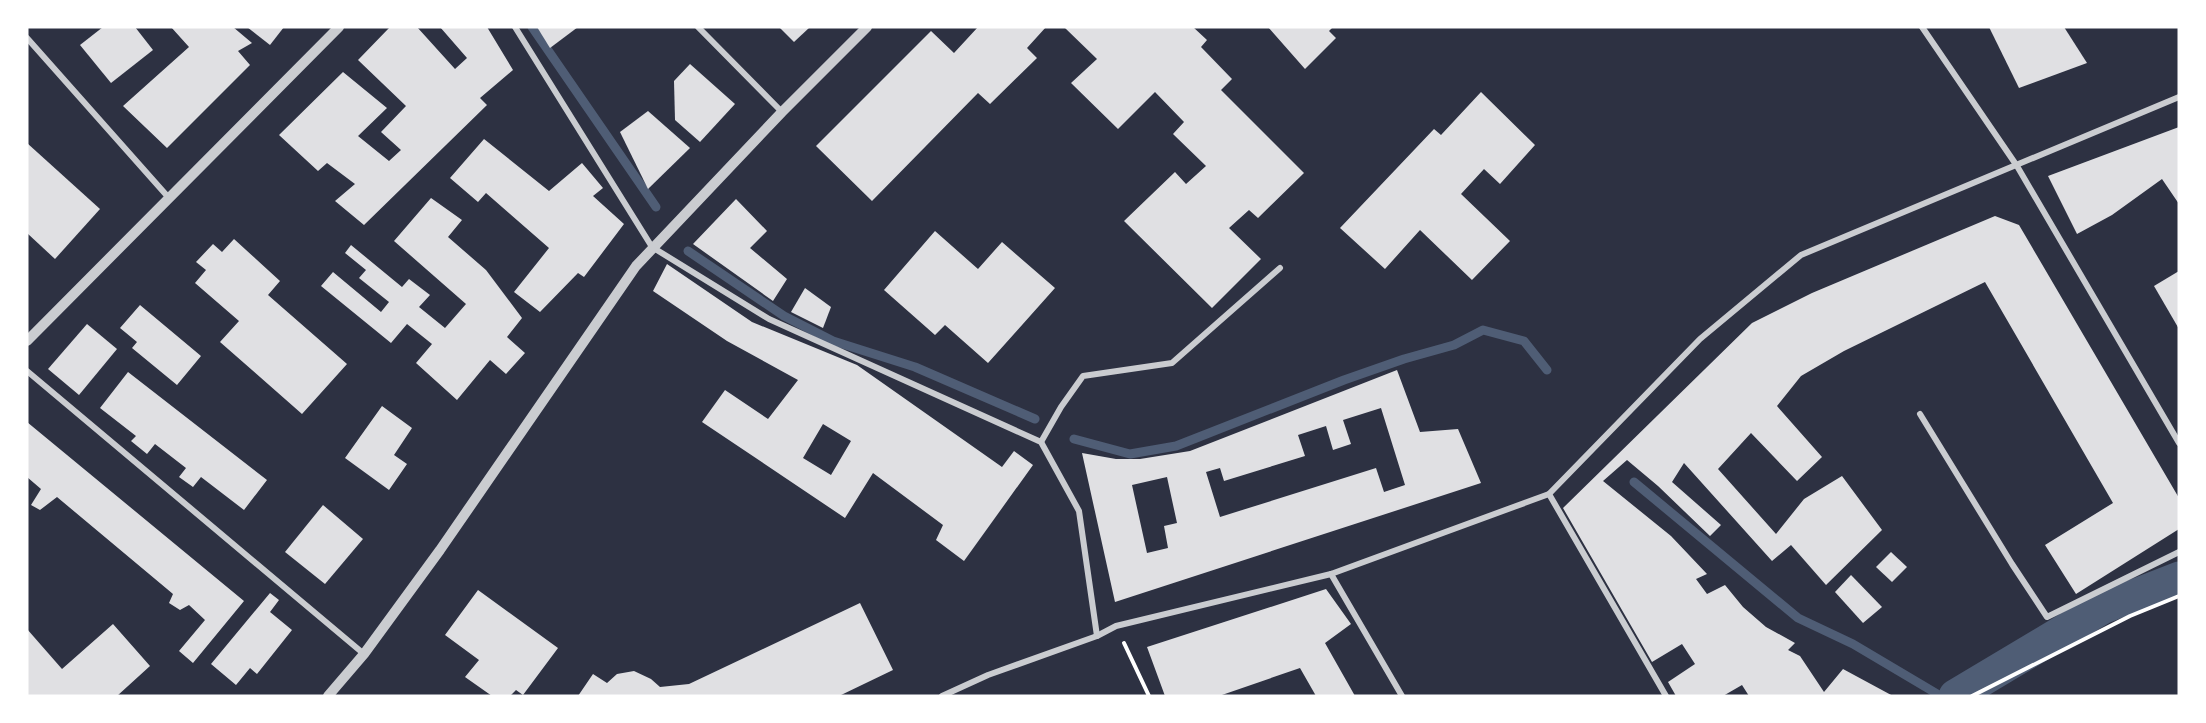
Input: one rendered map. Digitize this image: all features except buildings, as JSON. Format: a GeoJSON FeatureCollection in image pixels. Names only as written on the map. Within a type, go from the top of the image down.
{"type":"FeatureCollection","features":[{"type":"Feature","properties":{"kind":"street"},"geometry":{"type":"LineString","coordinates":[[27,341],[339,27]]}},
{"type":"Feature","properties":{"kind":"street"},"geometry":{"type":"LineString","coordinates":[[515,27],[652,247],[769,319],[1041,442],[1079,511],[1097,636]]}},
{"type":"Feature","properties":{"kind":"street"},"geometry":{"type":"LineString","coordinates":[[698,27],[782,112]]}},
{"type":"Feature","properties":{"kind":"street"},"geometry":{"type":"LineString","coordinates":[[328,696],[364,654],[440,550],[636,266],[782,112],[867,27]]}},
{"type":"Feature","properties":{"kind":"street"},"geometry":{"type":"LineString","coordinates":[[1923,27],[2017,166],[2179,443]]}},
{"type":"Feature","properties":{"kind":"street"},"geometry":{"type":"LineString","coordinates":[[27,39],[169,198]]}},
{"type":"Feature","properties":{"kind":"street"},"geometry":{"type":"LineString","coordinates":[[942,696],[988,675],[1097,636],[1116,626],[1331,574],[1549,494],[1700,339],[1801,255],[2179,98]]}},
{"type":"Feature","properties":{"kind":"street"},"geometry":{"type":"LineString","coordinates":[[1041,442],[1060,406],[1083,376],[1172,363],[1280,268]]}},
{"type":"Feature","properties":{"kind":"street"},"geometry":{"type":"LineString","coordinates":[[27,371],[364,654]]}},
{"type":"Feature","properties":{"kind":"street"},"geometry":{"type":"LineString","coordinates":[[1920,414],[2047,617],[2179,552]]}},
{"type":"Feature","properties":{"kind":"street"},"geometry":{"type":"LineString","coordinates":[[1549,494],[1666,696]]}},
{"type":"Feature","properties":{"kind":"street"},"geometry":{"type":"LineString","coordinates":[[1331,574],[1402,696]]}},
{"type":"Feature","properties":{"kind":"path"},"geometry":{"type":"LineString","coordinates":[[1972,696],[2130,616],[2179,596]]}},
{"type":"Feature","properties":{"kind":"path"},"geometry":{"type":"LineString","coordinates":[[1116,626],[1149,696]]}},
{"type":"Feature","properties":{"kind":"waterway"},"geometry":{"type":"LineString","coordinates":[[532,27],[656,207]]}},
{"type":"Feature","properties":{"kind":"waterway"},"geometry":{"type":"LineString","coordinates":[[688,251],[784,316],[833,341],[915,367],[1035,419]]}},
{"type":"Feature","properties":{"kind":"waterway"},"geometry":{"type":"LineString","coordinates":[[1074,439],[1130,454],[1176,446],[1344,380],[1404,359],[1454,345],[1483,330],[1524,341],[1547,370]]}},
{"type":"Feature","properties":{"kind":"waterway"},"geometry":{"type":"LineString","coordinates":[[1634,482],[1798,618],[1853,644],[1939,695]]}},
{"type":"Feature","properties":{"kind":"waterway"},"geometry":{"type":"LineString","coordinates":[[1955,696],[2102,608],[2179,578]]}}]}
